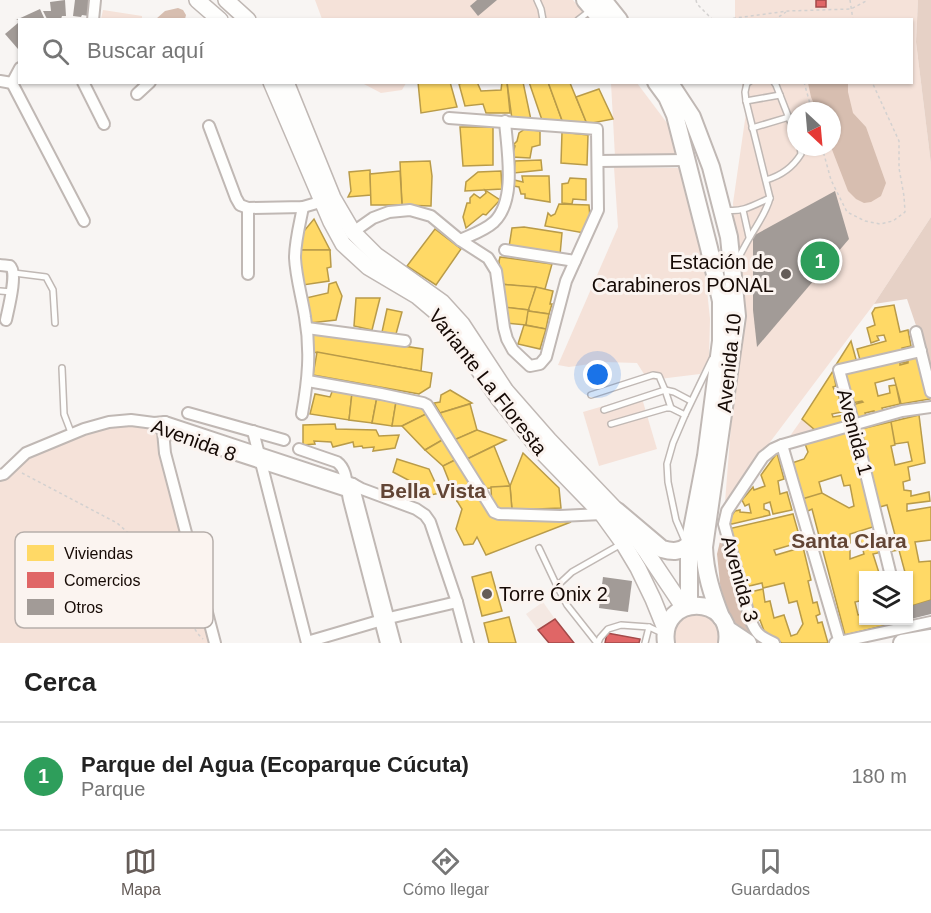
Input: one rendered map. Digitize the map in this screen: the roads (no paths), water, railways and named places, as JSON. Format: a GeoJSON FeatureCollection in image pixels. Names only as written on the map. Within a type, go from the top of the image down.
{"type":"FeatureCollection","features":[{"type":"Feature","properties":{"kind":"main road"},"geometry":{"type":"LineString","coordinates":[[197,0],[218,18]]}},
{"type":"Feature","properties":{"kind":"main road"},"geometry":{"type":"LineString","coordinates":[[226,0],[246,18]]}},
{"type":"Feature","properties":{"kind":"main road"},"geometry":{"type":"LineString","coordinates":[[595,7],[617,18]]}},
{"type":"Feature","properties":{"kind":"main road","name":"Variante La Floresta"},"geometry":{"type":"LineString","coordinates":[[272,84],[328,200],[353,232],[376,255],[442,302],[462,324],[506,391],[647,553],[686,607]]}},
{"type":"Feature","properties":{"kind":"main road","name":"Variante La Floresta"},"geometry":{"type":"LineString","coordinates":[[287,84],[328,200],[331,222],[343,244],[368,267],[417,296],[436,312],[499,399],[540,450],[610,513],[653,599],[666,636]]}},
{"type":"Feature","properties":{"kind":"main road","name":"Avenida 10"},"geometry":{"type":"LineString","coordinates":[[657,84],[667,97],[675,116],[709,248],[721,301],[724,351]]}},
{"type":"Feature","properties":{"kind":"main road","name":"Avenida 10"},"geometry":{"type":"LineString","coordinates":[[670,84],[692,117],[711,167],[729,237],[737,316],[724,351],[706,456],[704,506],[705,565],[710,588],[725,630]]}},
{"type":"Feature","properties":{"kind":"main road","name":"Avenida 10"},"geometry":{"type":"LineString","coordinates":[[686,607],[689,545],[704,506]]}},
{"type":"Feature","properties":{"kind":"main road"},"geometry":{"type":"LineString","coordinates":[[610,513],[662,549],[671,552],[682,550],[689,545]]}},
{"type":"Feature","properties":{"kind":"main road"},"geometry":{"type":"LineString","coordinates":[[666,636],[671,619],[675,614],[686,607],[700,605],[716,612],[725,630],[748,643]]}},
{"type":"Feature","properties":{"kind":"main road"},"geometry":{"type":"LineString","coordinates":[[905,633],[931,638]]}},
{"type":"Feature","properties":{"kind":"street"},"geometry":{"type":"LineString","coordinates":[[93,18],[95,0]]}},
{"type":"Feature","properties":{"kind":"street"},"geometry":{"type":"LineString","coordinates":[[612,0],[617,7],[619,18]]}},
{"type":"Feature","properties":{"kind":"street"},"geometry":{"type":"LineString","coordinates":[[12,83],[18,72]]}},
{"type":"Feature","properties":{"kind":"street"},"geometry":{"type":"LineString","coordinates":[[0,81],[12,83]]}},
{"type":"Feature","properties":{"kind":"street"},"geometry":{"type":"LineString","coordinates":[[12,83],[84,221]]}},
{"type":"Feature","properties":{"kind":"street"},"geometry":{"type":"LineString","coordinates":[[84,84],[104,124]]}},
{"type":"Feature","properties":{"kind":"street"},"geometry":{"type":"LineString","coordinates":[[136,94],[148,84]]}},
{"type":"Feature","properties":{"kind":"street"},"geometry":{"type":"LineString","coordinates":[[353,232],[373,218],[389,212],[410,210],[431,216],[460,240],[488,258],[496,272],[504,328],[513,350],[530,366],[540,364],[546,357],[566,281],[598,210],[597,129],[448,118]]}},
{"type":"Feature","properties":{"kind":"street"},"geometry":{"type":"LineString","coordinates":[[460,240],[482,231],[495,221],[503,207],[509,170],[505,121]]}},
{"type":"Feature","properties":{"kind":"street"},"geometry":{"type":"LineString","coordinates":[[209,126],[240,205],[248,208],[303,207],[328,200]]}},
{"type":"Feature","properties":{"kind":"street"},"geometry":{"type":"LineString","coordinates":[[598,161],[687,160]]}},
{"type":"Feature","properties":{"kind":"street"},"geometry":{"type":"LineString","coordinates":[[302,414],[309,367],[307,328],[296,274],[295,255],[303,207]]}},
{"type":"Feature","properties":{"kind":"street"},"geometry":{"type":"LineString","coordinates":[[248,208],[248,274]]}},
{"type":"Feature","properties":{"kind":"street"},"geometry":{"type":"LineString","coordinates":[[505,250],[575,261]]}},
{"type":"Feature","properties":{"kind":"street"},"geometry":{"type":"LineString","coordinates":[[0,265],[9,266],[14,273],[6,320]]}},
{"type":"Feature","properties":{"kind":"street"},"geometry":{"type":"LineString","coordinates":[[307,328],[405,341]]}},
{"type":"Feature","properties":{"kind":"street"},"geometry":{"type":"LineString","coordinates":[[916,332],[931,392]]}},
{"type":"Feature","properties":{"kind":"street","name":"Avenida 1"},"geometry":{"type":"LineString","coordinates":[[890,571],[839,370],[921,351]]}},
{"type":"Feature","properties":{"kind":"street"},"geometry":{"type":"LineString","coordinates":[[308,381],[427,405],[494,512],[560,516],[610,513]]}},
{"type":"Feature","properties":{"kind":"street"},"geometry":{"type":"LineString","coordinates":[[931,407],[902,411],[777,447],[838,643],[905,633],[931,622]]}},
{"type":"Feature","properties":{"kind":"street"},"geometry":{"type":"LineString","coordinates":[[188,413],[284,440]]}},
{"type":"Feature","properties":{"kind":"street","name":"Avenida 8"},"geometry":{"type":"LineString","coordinates":[[0,476],[26,453],[109,422],[131,420],[161,425],[416,509],[425,514],[430,522],[468,643]]}},
{"type":"Feature","properties":{"kind":"street"},"geometry":{"type":"LineString","coordinates":[[161,425],[165,453],[186,532]]}},
{"type":"Feature","properties":{"kind":"street"},"geometry":{"type":"LineString","coordinates":[[253,431],[307,643],[385,619],[457,602]]}},
{"type":"Feature","properties":{"kind":"street","name":"Avenida 3"},"geometry":{"type":"LineString","coordinates":[[774,643],[761,637],[750,620],[724,524],[728,511],[763,457],[777,447]]}},
{"type":"Feature","properties":{"kind":"street"},"geometry":{"type":"LineString","coordinates":[[299,449],[337,462],[353,487],[385,619],[387,643]]}},
{"type":"Feature","properties":{"kind":"street"},"geometry":{"type":"LineString","coordinates":[[385,619],[395,643]]}},
{"type":"Feature","properties":{"kind":"street"},"geometry":{"type":"LineString","coordinates":[[211,628],[215,643]]}},
{"type":"Feature","properties":{"kind":"lane"},"geometry":{"type":"LineString","coordinates":[[537,0],[542,18]]}},
{"type":"Feature","properties":{"kind":"lane"},"geometry":{"type":"LineString","coordinates":[[581,18],[595,7]]}},
{"type":"Feature","properties":{"kind":"lane"},"geometry":{"type":"LineString","coordinates":[[732,268],[762,219],[770,198],[746,101],[747,84]]}},
{"type":"Feature","properties":{"kind":"lane"},"geometry":{"type":"LineString","coordinates":[[775,84],[787,112]]}},
{"type":"Feature","properties":{"kind":"lane"},"geometry":{"type":"LineString","coordinates":[[746,101],[780,94]]}},
{"type":"Feature","properties":{"kind":"lane"},"geometry":{"type":"LineString","coordinates":[[752,128],[787,118]]}},
{"type":"Feature","properties":{"kind":"lane"},"geometry":{"type":"LineString","coordinates":[[766,180],[776,177],[796,162],[800,156]]}},
{"type":"Feature","properties":{"kind":"lane"},"geometry":{"type":"LineString","coordinates":[[722,209],[733,212],[743,210],[770,198]]}},
{"type":"Feature","properties":{"kind":"lane"},"geometry":{"type":"LineString","coordinates":[[743,210],[749,237]]}},
{"type":"Feature","properties":{"kind":"lane"},"geometry":{"type":"LineString","coordinates":[[14,273],[46,277],[53,290],[55,323]]}},
{"type":"Feature","properties":{"kind":"lane"},"geometry":{"type":"LineString","coordinates":[[0,291],[12,292]]}},
{"type":"Feature","properties":{"kind":"lane"},"geometry":{"type":"LineString","coordinates":[[689,545],[676,520],[668,482],[667,464],[673,443],[692,401],[724,351]]}},
{"type":"Feature","properties":{"kind":"lane"},"geometry":{"type":"LineString","coordinates":[[62,368],[64,414],[72,435]]}},
{"type":"Feature","properties":{"kind":"lane"},"geometry":{"type":"LineString","coordinates":[[591,395],[653,375],[659,376],[671,408]]}},
{"type":"Feature","properties":{"kind":"lane"},"geometry":{"type":"LineString","coordinates":[[604,410],[665,390],[692,401]]}},
{"type":"Feature","properties":{"kind":"lane"},"geometry":{"type":"LineString","coordinates":[[611,424],[671,408],[685,415]]}},
{"type":"Feature","properties":{"kind":"lane"},"geometry":{"type":"LineString","coordinates":[[557,586],[572,572],[623,543]]}},
{"type":"Feature","properties":{"kind":"lane"},"geometry":{"type":"LineString","coordinates":[[539,548],[567,605],[598,643],[608,629],[621,625],[649,627],[666,636]]}},
{"type":"Feature","properties":{"kind":"lane"},"geometry":{"type":"LineString","coordinates":[[645,643],[649,627]]}},
{"type":"Feature","properties":{"kind":"place","name":"Parque del Agua (Ecoparque Cúcuta)"},"geometry":{"type":"Point","coordinates":[820,261]}},
{"type":"Feature","properties":{"kind":"place","name":"Estación de Carabineros PONAL"},"geometry":{"type":"Point","coordinates":[786,274]}},
{"type":"Feature","properties":{"kind":"place","name":"Torre Ónix 2"},"geometry":{"type":"Point","coordinates":[487,594]}},
{"type":"Feature","properties":{"kind":"district","name":"Bella Vista"},"geometry":{"type":"Point","coordinates":[433,490]}},
{"type":"Feature","properties":{"kind":"district","name":"Santa Clara"},"geometry":{"type":"Point","coordinates":[849,540]}}]}
